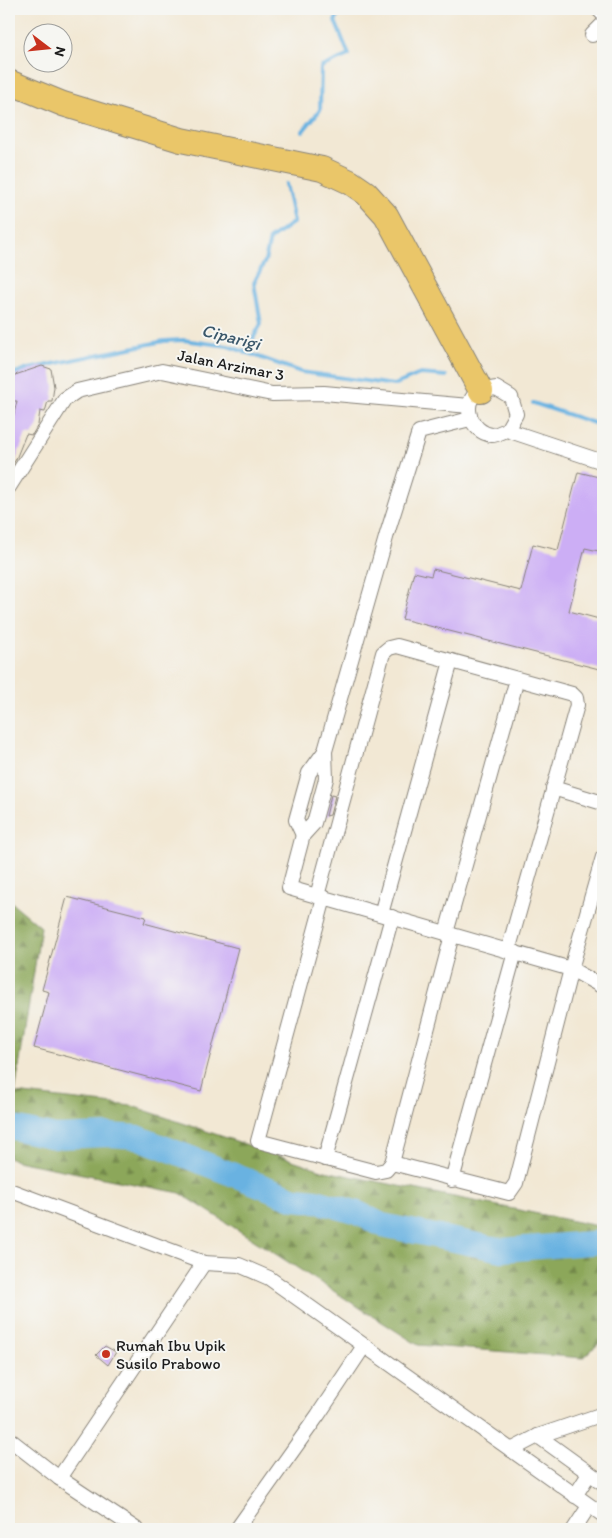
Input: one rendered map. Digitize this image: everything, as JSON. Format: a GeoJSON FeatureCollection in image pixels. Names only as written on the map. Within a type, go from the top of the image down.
{"type":"FeatureCollection","features":[{"type":"Feature","properties":{"kind":"highway"},"geometry":{"type":"LineString","coordinates":[[9,82],[63,104],[181,140],[322,169],[350,182],[366,193],[386,215],[473,405]]}},
{"type":"Feature","properties":{"kind":"street"},"geometry":{"type":"LineString","coordinates":[[598,9],[603,14]]}},
{"type":"Feature","properties":{"kind":"street"},"geometry":{"type":"LineString","coordinates":[[592,35],[603,24]]}},
{"type":"Feature","properties":{"kind":"street","name":"Jalan Arzimar 3"},"geometry":{"type":"LineString","coordinates":[[9,486],[65,399],[77,391],[162,371],[272,394],[324,393],[473,405]]}},
{"type":"Feature","properties":{"kind":"street"},"geometry":{"type":"LineString","coordinates":[[507,430],[516,414],[511,397],[496,388],[473,405],[419,432],[387,534],[325,751],[309,773],[296,820],[303,835],[289,888],[572,968],[603,987]]}},
{"type":"Feature","properties":{"kind":"street"},"geometry":{"type":"LineString","coordinates":[[473,405],[479,431],[493,435],[507,430],[603,462]]}},
{"type":"Feature","properties":{"kind":"street"},"geometry":{"type":"LineString","coordinates":[[452,1180],[553,788],[577,705],[576,698],[572,694],[518,679],[397,646],[389,648],[383,653],[258,1141],[376,1172],[386,1170],[392,1163],[449,934],[518,679]]}},
{"type":"Feature","properties":{"kind":"street"},"geometry":{"type":"LineString","coordinates":[[325,1159],[452,661]]}},
{"type":"Feature","properties":{"kind":"street"},"geometry":{"type":"LineString","coordinates":[[553,788],[603,803]]}},
{"type":"Feature","properties":{"kind":"street"},"geometry":{"type":"LineString","coordinates":[[392,1163],[503,1193],[512,1191],[516,1183],[603,857]]}},
{"type":"Feature","properties":{"kind":"street"},"geometry":{"type":"LineString","coordinates":[[9,1190],[204,1263],[239,1266],[254,1270],[285,1289],[603,1515]]}},
{"type":"Feature","properties":{"kind":"street"},"geometry":{"type":"LineString","coordinates":[[59,1478],[204,1263]]}},
{"type":"Feature","properties":{"kind":"street"},"geometry":{"type":"LineString","coordinates":[[237,1529],[318,1415],[364,1346]]}},
{"type":"Feature","properties":{"kind":"street"},"geometry":{"type":"LineString","coordinates":[[511,1450],[538,1436],[603,1414]]}},
{"type":"Feature","properties":{"kind":"street"},"geometry":{"type":"LineString","coordinates":[[538,1436],[603,1483]]}},
{"type":"Feature","properties":{"kind":"street"},"geometry":{"type":"LineString","coordinates":[[9,1439],[59,1478],[136,1529]]}},
{"type":"Feature","properties":{"kind":"street"},"geometry":{"type":"LineString","coordinates":[[575,1496],[589,1474]]}},
{"type":"Feature","properties":{"kind":"street"},"geometry":{"type":"LineString","coordinates":[[574,1529],[590,1506]]}},
{"type":"Feature","properties":{"kind":"green space"},"geometry":{"type":"Polygon","coordinates":[[[9,900],[41,927],[15,1093],[132,1106],[325,1171],[603,1227],[603,1340],[583,1358],[418,1345],[180,1193],[16,1161],[9,1157],[9,900]]]}},
{"type":"Feature","properties":{"kind":"building"},"geometry":{"type":"Polygon","coordinates":[[[42,366],[51,369],[54,387],[52,401],[48,401],[45,412],[40,411],[38,425],[32,435],[26,434],[9,471],[9,435],[17,401],[9,401],[9,377],[42,366]]]}},
{"type":"Feature","properties":{"kind":"building"},"geometry":{"type":"Polygon","coordinates":[[[578,472],[603,478],[603,552],[585,548],[569,611],[603,620],[603,670],[402,619],[414,572],[431,576],[433,569],[521,591],[533,544],[558,550],[578,472]]]}},
{"type":"Feature","properties":{"kind":"building"},"geometry":{"type":"Polygon","coordinates":[[[331,795],[335,796],[330,815],[326,816],[331,795]]]}},
{"type":"Feature","properties":{"kind":"building"},"geometry":{"type":"Polygon","coordinates":[[[67,897],[146,917],[144,923],[238,948],[201,1091],[34,1048],[49,992],[42,990],[67,897]]]}},
{"type":"Feature","properties":{"kind":"building","name":"Rumah Ibu Upik Susilo Prabowo"},"geometry":{"type":"Polygon","coordinates":[[[105,1346],[116,1352],[108,1365],[96,1355],[105,1346]]]}},
{"type":"Feature","properties":{"kind":"waterway"},"geometry":{"type":"LineString","coordinates":[[303,131],[320,110],[321,67],[349,55],[335,21],[342,9]]}},
{"type":"Feature","properties":{"kind":"waterway"},"geometry":{"type":"LineString","coordinates":[[245,353],[261,324],[254,283],[265,261],[270,239],[294,222],[286,184]]}},
{"type":"Feature","properties":{"kind":"waterway","name":"Ciparigi"},"geometry":{"type":"LineString","coordinates":[[9,375],[24,370],[164,341],[183,340],[228,346],[301,372],[394,385],[420,374],[446,376]]}},
{"type":"Feature","properties":{"kind":"waterway","name":"Ciparigi"},"geometry":{"type":"LineString","coordinates":[[533,403],[603,426]]}},
{"type":"Feature","properties":{"kind":"waterway"},"geometry":{"type":"LineString","coordinates":[[9,1127],[55,1137],[110,1135],[137,1137],[295,1199],[316,1201],[358,1213],[382,1225],[502,1250],[603,1242]]}},
{"type":"Feature","properties":{"kind":"place","name":"Rumah Ibu Upik Susilo Prabowo"},"geometry":{"type":"Point","coordinates":[106,1354]}}]}
